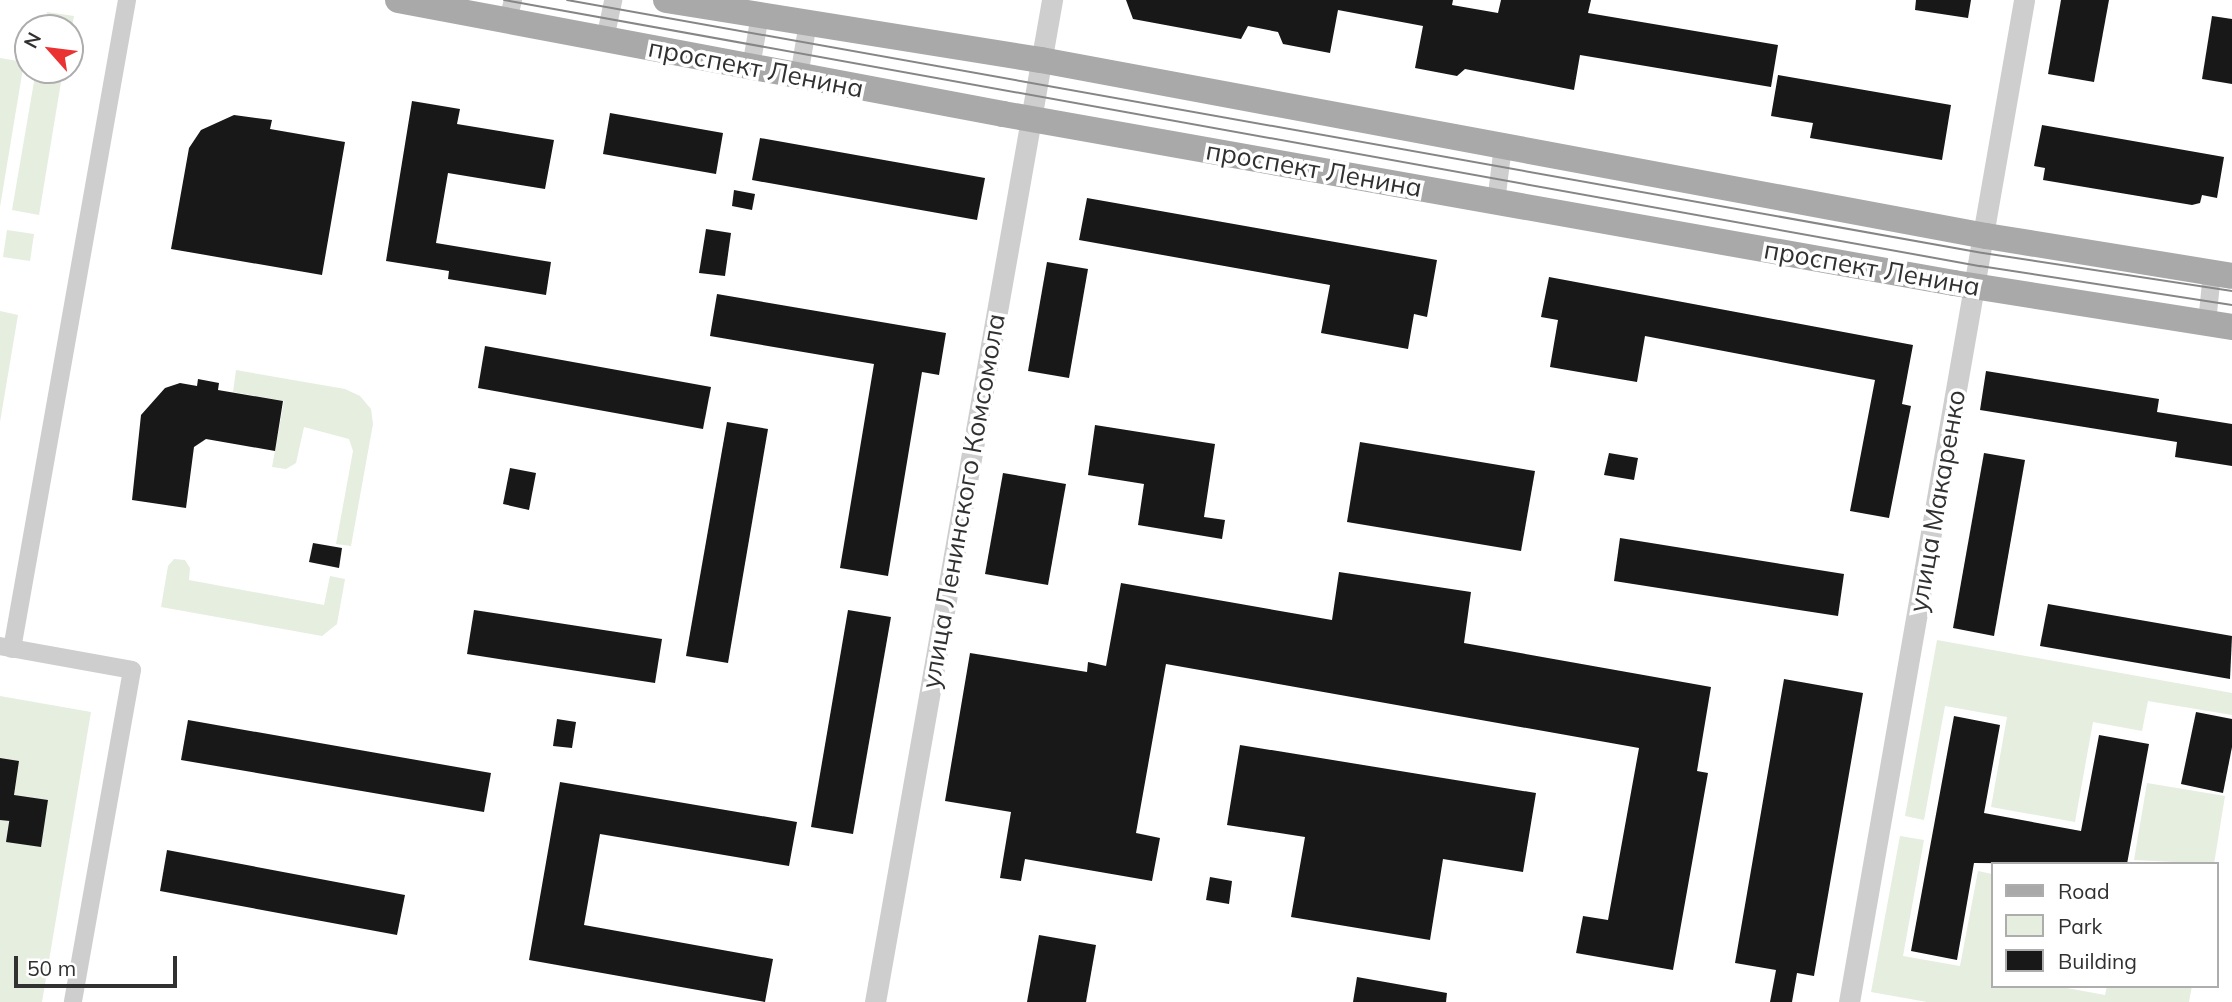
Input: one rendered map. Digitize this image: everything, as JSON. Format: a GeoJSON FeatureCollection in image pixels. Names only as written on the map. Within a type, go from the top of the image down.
{"type":"FeatureCollection","features":[{"type":"Feature","properties":{"kind":"main road","name":"проспект Ленина"},"geometry":{"type":"LineString","coordinates":[[398,0],[511,10],[606,39],[799,76],[1496,202],[2219,325]]}},
{"type":"Feature","properties":{"kind":"main road","name":"проспект Ленина"},"geometry":{"type":"LineString","coordinates":[[666,0],[1041,60],[1986,236],[2222,274]]}},
{"type":"Feature","properties":{"kind":"street"},"geometry":{"type":"LineString","coordinates":[[73,1002],[132,670],[6,647],[127,0]]}},
{"type":"Feature","properties":{"kind":"street"},"geometry":{"type":"LineString","coordinates":[[606,39],[613,0]]}},
{"type":"Feature","properties":{"kind":"street","name":"улица Ленинского Комсомола"},"geometry":{"type":"LineString","coordinates":[[875,1002],[1052,0]]}},
{"type":"Feature","properties":{"kind":"street","name":"улица Макаренко"},"geometry":{"type":"LineString","coordinates":[[1849,1002],[1986,236],[2024,0]]}},
{"type":"Feature","properties":{"kind":"street"},"geometry":{"type":"LineString","coordinates":[[751,67],[760,15]]}},
{"type":"Feature","properties":{"kind":"street"},"geometry":{"type":"LineString","coordinates":[[799,76],[808,23]]}},
{"type":"Feature","properties":{"kind":"street"},"geometry":{"type":"LineString","coordinates":[[1496,202],[1503,146]]}},
{"type":"Feature","properties":{"kind":"street"},"geometry":{"type":"LineString","coordinates":[[2219,325],[2222,274]]}},
{"type":"Feature","properties":{"kind":"green space"},"geometry":{"type":"Polygon","coordinates":[[[0,58],[14,60],[14,84],[20,84],[0,207],[0,58]]]}},
{"type":"Feature","properties":{"kind":"green space"},"geometry":{"type":"Polygon","coordinates":[[[34,84],[61,84],[39,215],[12,210],[34,84]]]}},
{"type":"Feature","properties":{"kind":"green space"},"geometry":{"type":"Polygon","coordinates":[[[7,230],[34,234],[30,261],[3,257],[7,230]]]}},
{"type":"Feature","properties":{"kind":"green space"},"geometry":{"type":"Polygon","coordinates":[[[0,311],[18,315],[0,422],[0,311]]]}},
{"type":"Feature","properties":{"kind":"green space"},"geometry":{"type":"Polygon","coordinates":[[[236,370],[345,389],[360,396],[371,409],[373,424],[351,546],[336,544],[353,451],[349,439],[304,427],[296,463],[286,469],[272,467],[284,401],[233,392],[236,370]]]}},
{"type":"Feature","properties":{"kind":"green space"},"geometry":{"type":"Polygon","coordinates":[[[174,559],[185,560],[190,568],[189,580],[324,605],[330,576],[345,579],[337,624],[322,636],[161,607],[168,566],[174,559]]]}},
{"type":"Feature","properties":{"kind":"green space"},"geometry":{"type":"Polygon","coordinates":[[[1937,640],[2232,693],[2232,715],[2148,701],[2142,731],[2093,722],[2075,822],[1991,807],[2007,717],[1945,706],[1924,820],[1905,816],[1937,640]]]}},
{"type":"Feature","properties":{"kind":"green space"},"geometry":{"type":"Polygon","coordinates":[[[0,696],[91,712],[42,1002],[0,1002],[0,696]]]}},
{"type":"Feature","properties":{"kind":"green space"},"geometry":{"type":"Polygon","coordinates":[[[2147,783],[2225,796],[2214,862],[2134,860],[2147,783]]]}},
{"type":"Feature","properties":{"kind":"green space"},"geometry":{"type":"Polygon","coordinates":[[[1900,836],[1924,840],[1903,956],[1960,966],[1978,871],[1990,874],[1990,988],[2067,988],[2105,995],[2107,988],[2192,988],[2189,1002],[1927,1002],[1871,992],[1900,836]]]}},
{"type":"Feature","properties":{"kind":"building"},"geometry":{"type":"Polygon","coordinates":[[[1126,0],[1453,0],[1452,5],[1498,13],[1501,0],[1591,0],[1588,13],[1778,45],[1771,87],[1580,55],[1574,90],[1465,69],[1457,76],[1415,68],[1423,26],[1338,10],[1330,53],[1283,44],[1278,32],[1248,26],[1241,39],[1133,19],[1126,0]]]}},
{"type":"Feature","properties":{"kind":"building"},"geometry":{"type":"Polygon","coordinates":[[[1916,0],[1971,0],[1968,18],[1915,10],[1916,0]]]}},
{"type":"Feature","properties":{"kind":"building"},"geometry":{"type":"Polygon","coordinates":[[[2061,0],[2109,0],[2094,82],[2048,74],[2061,0]]]}},
{"type":"Feature","properties":{"kind":"building"},"geometry":{"type":"Polygon","coordinates":[[[2212,16],[2232,19],[2232,84],[2202,79],[2212,16]]]}},
{"type":"Feature","properties":{"kind":"building"},"geometry":{"type":"Polygon","coordinates":[[[1778,75],[1951,105],[1942,160],[1810,138],[1813,123],[1771,116],[1778,75]]]}},
{"type":"Feature","properties":{"kind":"building"},"geometry":{"type":"Polygon","coordinates":[[[412,101],[460,109],[457,124],[554,140],[545,189],[448,173],[436,243],[551,262],[546,295],[448,279],[449,271],[386,261],[412,101]]]}},
{"type":"Feature","properties":{"kind":"building"},"geometry":{"type":"Polygon","coordinates":[[[610,113],[723,133],[716,174],[603,154],[610,113]]]}},
{"type":"Feature","properties":{"kind":"building"},"geometry":{"type":"Polygon","coordinates":[[[234,115],[272,120],[270,129],[345,142],[322,275],[171,249],[189,148],[201,130],[234,115]]]}},
{"type":"Feature","properties":{"kind":"building"},"geometry":{"type":"Polygon","coordinates":[[[2042,125],[2224,157],[2217,198],[2202,195],[2200,203],[2192,205],[2043,180],[2045,168],[2034,166],[2042,125]]]}},
{"type":"Feature","properties":{"kind":"building"},"geometry":{"type":"Polygon","coordinates":[[[760,138],[985,178],[977,220],[752,180],[760,138]]]}},
{"type":"Feature","properties":{"kind":"building"},"geometry":{"type":"Polygon","coordinates":[[[734,190],[755,194],[752,210],[732,206],[734,190]]]}},
{"type":"Feature","properties":{"kind":"building"},"geometry":{"type":"Polygon","coordinates":[[[1087,198],[1437,260],[1427,317],[1414,314],[1408,349],[1321,333],[1330,285],[1079,240],[1087,198]]]}},
{"type":"Feature","properties":{"kind":"building"},"geometry":{"type":"Polygon","coordinates":[[[706,229],[731,233],[725,276],[699,273],[706,229]]]}},
{"type":"Feature","properties":{"kind":"building"},"geometry":{"type":"Polygon","coordinates":[[[1047,262],[1088,269],[1069,378],[1028,371],[1047,262]]]}},
{"type":"Feature","properties":{"kind":"building"},"geometry":{"type":"Polygon","coordinates":[[[1549,277],[1913,345],[1902,404],[1911,406],[1889,518],[1850,511],[1875,380],[1645,336],[1637,382],[1550,367],[1558,320],[1541,317],[1549,277]]]}},
{"type":"Feature","properties":{"kind":"building"},"geometry":{"type":"Polygon","coordinates":[[[717,294],[946,333],[939,375],[922,372],[888,576],[840,568],[874,364],[710,336],[717,294]]]}},
{"type":"Feature","properties":{"kind":"building"},"geometry":{"type":"Polygon","coordinates":[[[485,346],[711,387],[703,429],[478,388],[485,346]]]}},
{"type":"Feature","properties":{"kind":"building"},"geometry":{"type":"Polygon","coordinates":[[[1986,371],[2159,399],[2157,412],[2232,424],[2232,466],[2175,457],[2177,442],[1980,410],[1986,371]]]}},
{"type":"Feature","properties":{"kind":"building"},"geometry":{"type":"Polygon","coordinates":[[[198,379],[219,383],[218,390],[283,401],[275,451],[206,439],[194,447],[186,508],[132,500],[141,415],[165,388],[180,383],[197,386],[198,379]]]}},
{"type":"Feature","properties":{"kind":"building"},"geometry":{"type":"Polygon","coordinates":[[[727,422],[768,429],[728,663],[686,656],[727,422]]]}},
{"type":"Feature","properties":{"kind":"building"},"geometry":{"type":"Polygon","coordinates":[[[1095,425],[1215,444],[1204,517],[1225,520],[1222,539],[1138,525],[1144,484],[1088,475],[1095,425]]]}},
{"type":"Feature","properties":{"kind":"building"},"geometry":{"type":"Polygon","coordinates":[[[1360,442],[1535,471],[1521,551],[1347,522],[1360,442]]]}},
{"type":"Feature","properties":{"kind":"building"},"geometry":{"type":"Polygon","coordinates":[[[1609,453],[1638,458],[1634,480],[1604,475],[1609,453]]]}},
{"type":"Feature","properties":{"kind":"building"},"geometry":{"type":"Polygon","coordinates":[[[1984,453],[2025,460],[1994,636],[1953,628],[1984,453]]]}},
{"type":"Feature","properties":{"kind":"building"},"geometry":{"type":"Polygon","coordinates":[[[510,468],[536,473],[529,510],[503,504],[510,468]]]}},
{"type":"Feature","properties":{"kind":"building"},"geometry":{"type":"Polygon","coordinates":[[[1003,473],[1066,484],[1048,585],[985,574],[1003,473]]]}},
{"type":"Feature","properties":{"kind":"building"},"geometry":{"type":"Polygon","coordinates":[[[1620,538],[1844,574],[1838,616],[1614,581],[1620,538]]]}},
{"type":"Feature","properties":{"kind":"building"},"geometry":{"type":"Polygon","coordinates":[[[313,543],[342,548],[339,568],[309,562],[313,543]]]}},
{"type":"Feature","properties":{"kind":"building"},"geometry":{"type":"Polygon","coordinates":[[[1339,572],[1471,592],[1464,643],[1711,687],[1697,771],[1708,773],[1673,970],[1576,953],[1583,916],[1608,920],[1639,748],[1166,664],[1136,833],[1160,838],[1152,881],[1025,859],[1021,881],[1000,878],[1011,812],[945,801],[970,653],[1087,672],[1088,662],[1106,666],[1121,583],[1332,620],[1339,572]]]}},
{"type":"Feature","properties":{"kind":"building"},"geometry":{"type":"Polygon","coordinates":[[[2048,604],[2232,636],[2230,679],[2040,646],[2048,604]]]}},
{"type":"Feature","properties":{"kind":"building"},"geometry":{"type":"Polygon","coordinates":[[[474,610],[662,639],[655,683],[467,654],[474,610]]]}},
{"type":"Feature","properties":{"kind":"building"},"geometry":{"type":"Polygon","coordinates":[[[848,610],[891,617],[853,834],[811,827],[848,610]]]}},
{"type":"Feature","properties":{"kind":"building"},"geometry":{"type":"Polygon","coordinates":[[[1784,679],[1863,693],[1814,976],[1797,973],[1792,1002],[1770,1002],[1776,970],[1735,963],[1784,679]]]}},
{"type":"Feature","properties":{"kind":"building"},"geometry":{"type":"Polygon","coordinates":[[[2196,712],[2232,719],[2232,747],[2223,793],[2181,784],[2196,712]]]}},
{"type":"Feature","properties":{"kind":"building"},"geometry":{"type":"Polygon","coordinates":[[[1954,716],[2000,725],[1984,813],[2081,831],[2099,735],[2149,744],[2127,862],[1974,863],[1957,960],[1911,951],[1954,716]]]}},
{"type":"Feature","properties":{"kind":"building"},"geometry":{"type":"Polygon","coordinates":[[[557,719],[576,722],[572,748],[553,746],[557,719]]]}},
{"type":"Feature","properties":{"kind":"building"},"geometry":{"type":"Polygon","coordinates":[[[188,720],[491,773],[484,812],[181,760],[188,720]]]}},
{"type":"Feature","properties":{"kind":"building"},"geometry":{"type":"Polygon","coordinates":[[[1240,745],[1536,793],[1523,872],[1443,859],[1430,940],[1291,917],[1305,837],[1227,825],[1240,745]]]}},
{"type":"Feature","properties":{"kind":"building"},"geometry":{"type":"Polygon","coordinates":[[[0,758],[19,761],[14,795],[48,800],[41,847],[6,842],[9,821],[0,820],[0,758]]]}},
{"type":"Feature","properties":{"kind":"building"},"geometry":{"type":"Polygon","coordinates":[[[560,782],[797,822],[789,866],[600,834],[584,925],[773,959],[765,1002],[529,960],[560,782]]]}},
{"type":"Feature","properties":{"kind":"building"},"geometry":{"type":"Polygon","coordinates":[[[167,850],[405,895],[397,935],[160,891],[167,850]]]}},
{"type":"Feature","properties":{"kind":"building"},"geometry":{"type":"Polygon","coordinates":[[[1210,877],[1232,881],[1229,904],[1206,900],[1210,877]]]}},
{"type":"Feature","properties":{"kind":"building"},"geometry":{"type":"Polygon","coordinates":[[[1039,935],[1096,945],[1086,1002],[1027,1002],[1039,935]]]}},
{"type":"Feature","properties":{"kind":"building"},"geometry":{"type":"Polygon","coordinates":[[[1357,977],[1447,993],[1446,1002],[1353,1002],[1357,977]]]}},
{"type":"Feature","properties":{"kind":"tram line"},"geometry":{"type":"LineString","coordinates":[[504,0],[1980,266],[2232,305]]}},
{"type":"Feature","properties":{"kind":"tram line"},"geometry":{"type":"LineString","coordinates":[[567,0],[1983,253],[2232,291]]}}]}
